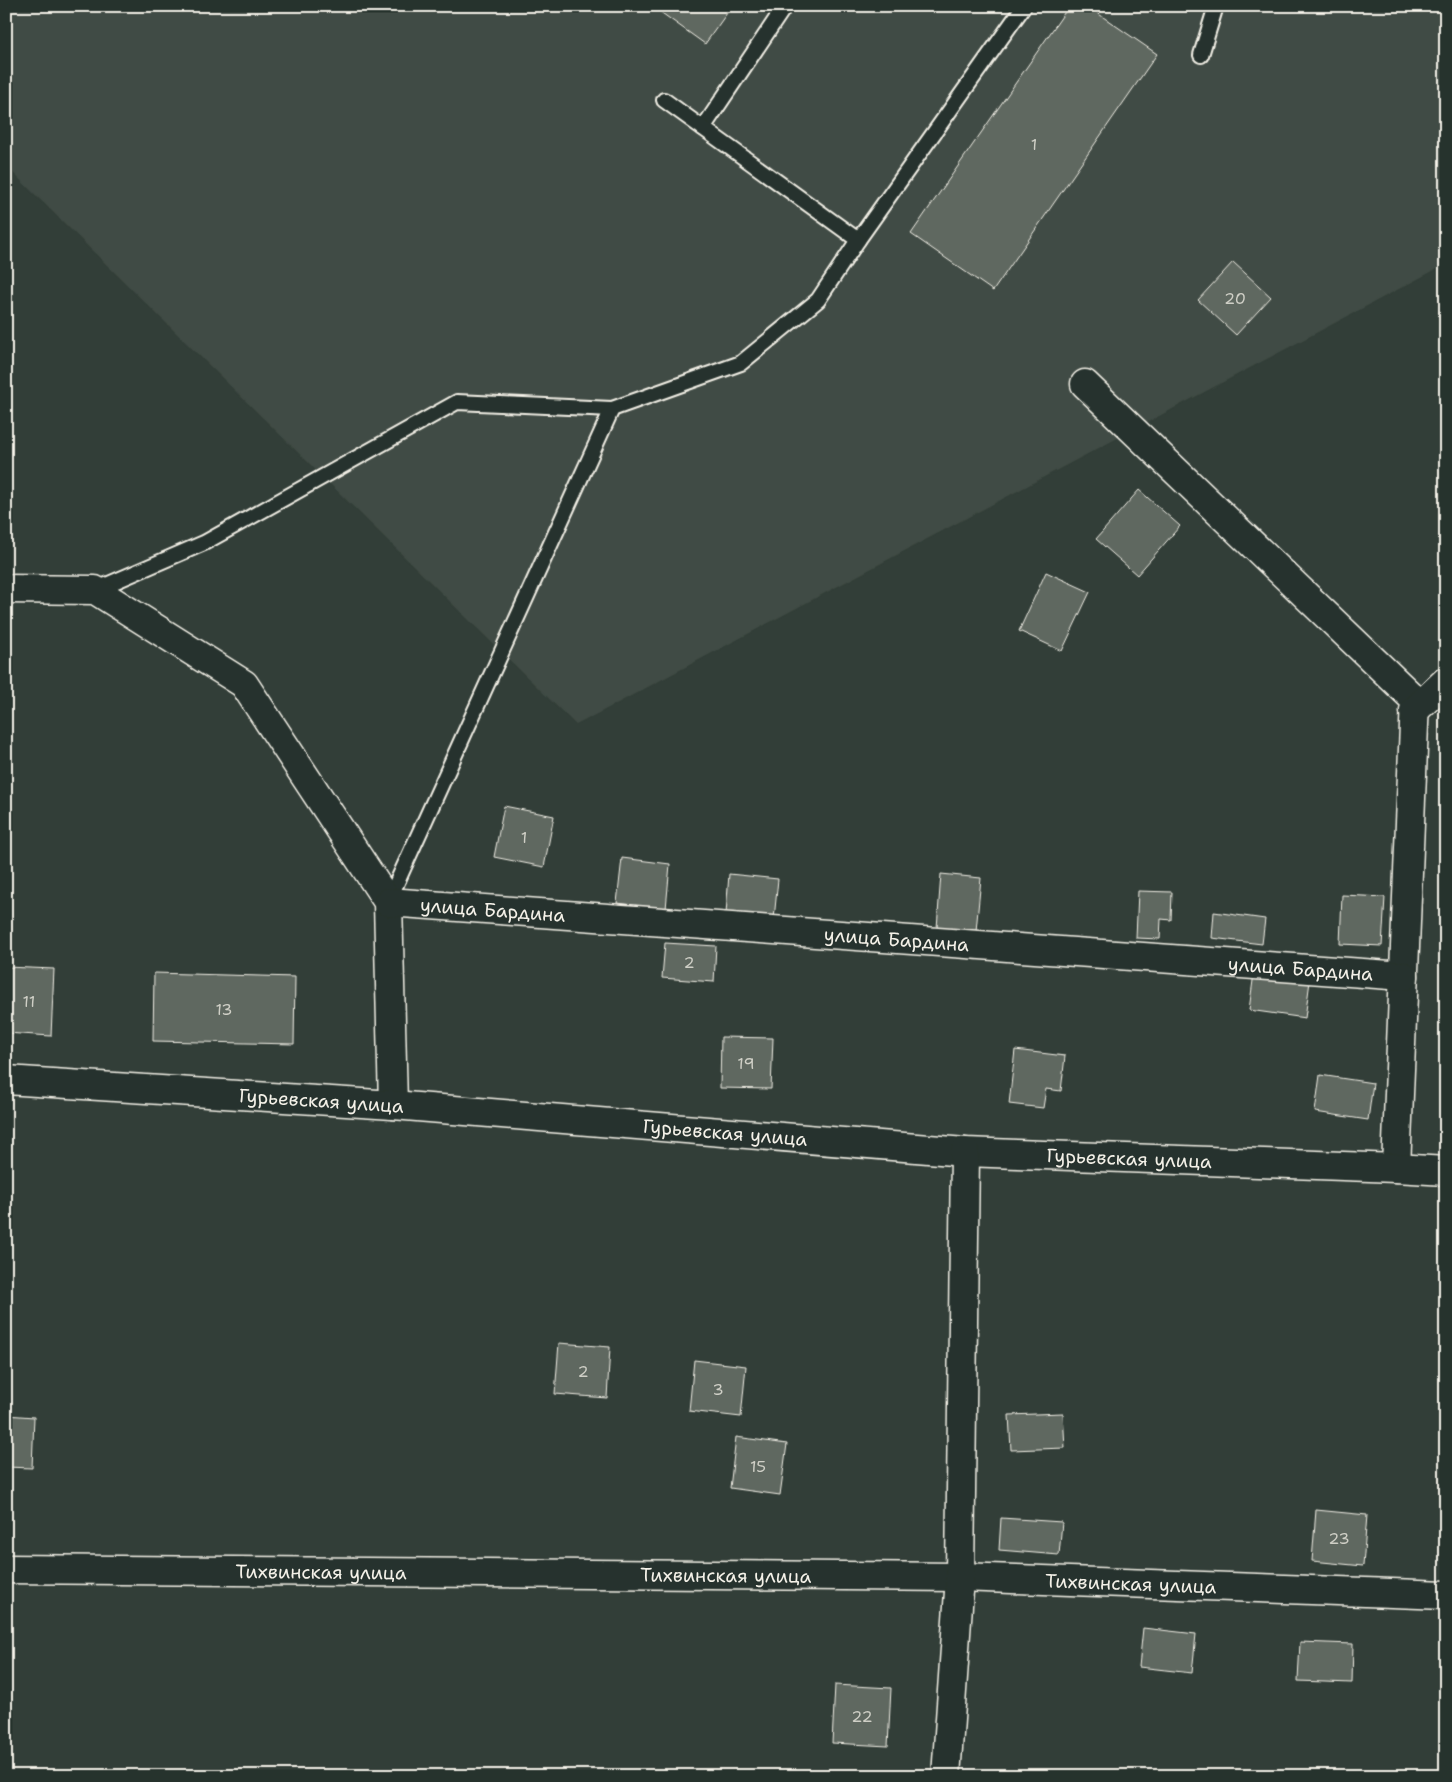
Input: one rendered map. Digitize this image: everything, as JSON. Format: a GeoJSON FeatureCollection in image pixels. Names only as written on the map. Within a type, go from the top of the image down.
{"type":"FeatureCollection","features":[{"type":"Feature","properties":{"kind":"street"},"geometry":{"type":"LineString","coordinates":[[1085,384],[1415,700],[1396,1168]]}},
{"type":"Feature","properties":{"kind":"street"},"geometry":{"type":"LineString","coordinates":[[6,589],[96,590],[244,684],[388,902],[393,1105]]}},
{"type":"Feature","properties":{"kind":"street"},"geometry":{"type":"LineString","coordinates":[[1414,710],[1446,681]]}},
{"type":"Feature","properties":{"kind":"street","name":"улица Бардина"},"geometry":{"type":"LineString","coordinates":[[388,902],[1404,976]]}},
{"type":"Feature","properties":{"kind":"street","name":"Гурьевская улица"},"geometry":{"type":"LineString","coordinates":[[6,1080],[393,1105],[965,1152],[1446,1171]]}},
{"type":"Feature","properties":{"kind":"street"},"geometry":{"type":"LineString","coordinates":[[946,1776],[960,1577],[965,1152]]}},
{"type":"Feature","properties":{"kind":"street","name":"Тихвинская улица"},"geometry":{"type":"LineString","coordinates":[[6,1569],[960,1577],[1446,1595]]}},
{"type":"Feature","properties":{"kind":"lane"},"geometry":{"type":"LineString","coordinates":[[703,128],[785,6]]}},
{"type":"Feature","properties":{"kind":"lane"},"geometry":{"type":"LineString","coordinates":[[96,590],[204,543],[456,402],[612,409],[741,363],[818,300],[858,240],[1024,6]]}},
{"type":"Feature","properties":{"kind":"lane"},"geometry":{"type":"LineString","coordinates":[[1201,55],[1216,6]]}},
{"type":"Feature","properties":{"kind":"lane"},"geometry":{"type":"LineString","coordinates":[[664,100],[858,240]]}},
{"type":"Feature","properties":{"kind":"lane"},"geometry":{"type":"LineString","coordinates":[[388,902],[612,409]]}},
{"type":"Feature","properties":{"kind":"shaded area"},"geometry":{"type":"Polygon","coordinates":[[[6,6],[1446,6],[1446,264],[576,725],[6,166],[6,6]]]}},
{"type":"Feature","properties":{"kind":"building"},"geometry":{"type":"Polygon","coordinates":[[[652,6],[732,6],[705,44],[652,6]]]}},
{"type":"Feature","properties":{"kind":"building"},"geometry":{"type":"Polygon","coordinates":[[[1069,6],[1087,6],[1157,54],[993,291],[911,234],[1069,6]]]}},
{"type":"Feature","properties":{"kind":"building"},"geometry":{"type":"Polygon","coordinates":[[[1233,262],[1271,297],[1236,335],[1198,300],[1233,262]]]}},
{"type":"Feature","properties":{"kind":"building"},"geometry":{"type":"Polygon","coordinates":[[[1139,490],[1180,526],[1137,575],[1096,539],[1139,490]]]}},
{"type":"Feature","properties":{"kind":"building"},"geometry":{"type":"Polygon","coordinates":[[[1046,572],[1090,592],[1062,651],[1019,631],[1046,572]]]}},
{"type":"Feature","properties":{"kind":"building"},"geometry":{"type":"Polygon","coordinates":[[[504,806],[554,816],[544,867],[494,857],[504,806]]]}},
{"type":"Feature","properties":{"kind":"building"},"geometry":{"type":"Polygon","coordinates":[[[622,858],[670,864],[666,909],[617,903],[622,858]]]}},
{"type":"Feature","properties":{"kind":"building"},"geometry":{"type":"Polygon","coordinates":[[[729,874],[778,879],[774,919],[726,914],[729,874]]]}},
{"type":"Feature","properties":{"kind":"building"},"geometry":{"type":"Polygon","coordinates":[[[941,874],[981,878],[976,931],[937,928],[941,874]]]}},
{"type":"Feature","properties":{"kind":"building"},"geometry":{"type":"Polygon","coordinates":[[[1138,891],[1172,892],[1171,920],[1161,919],[1160,939],[1136,938],[1138,891]]]}},
{"type":"Feature","properties":{"kind":"building"},"geometry":{"type":"Polygon","coordinates":[[[1342,895],[1385,897],[1382,946],[1340,944],[1342,895]]]}},
{"type":"Feature","properties":{"kind":"building"},"geometry":{"type":"Polygon","coordinates":[[[1214,912],[1265,919],[1262,944],[1212,938],[1214,912]]]}},
{"type":"Feature","properties":{"kind":"building"},"geometry":{"type":"Polygon","coordinates":[[[665,943],[716,946],[714,982],[662,978],[665,943]]]}},
{"type":"Feature","properties":{"kind":"building"},"geometry":{"type":"Polygon","coordinates":[[[6,967],[54,969],[51,1036],[6,1033],[6,967]]]}},
{"type":"Feature","properties":{"kind":"building"},"geometry":{"type":"Polygon","coordinates":[[[154,973],[295,977],[294,1044],[153,1041],[154,973]]]}},
{"type":"Feature","properties":{"kind":"building"},"geometry":{"type":"Polygon","coordinates":[[[1254,973],[1310,981],[1305,1018],[1249,1010],[1254,973]]]}},
{"type":"Feature","properties":{"kind":"building"},"geometry":{"type":"Polygon","coordinates":[[[721,1037],[773,1038],[771,1089],[720,1088],[721,1037]]]}},
{"type":"Feature","properties":{"kind":"building"},"geometry":{"type":"Polygon","coordinates":[[[1015,1050],[1065,1056],[1061,1091],[1046,1089],[1043,1108],[1009,1104],[1015,1050]]]}},
{"type":"Feature","properties":{"kind":"building"},"geometry":{"type":"Polygon","coordinates":[[[1320,1075],[1373,1083],[1368,1120],[1315,1112],[1320,1075]]]}},
{"type":"Feature","properties":{"kind":"building"},"geometry":{"type":"Polygon","coordinates":[[[559,1343],[610,1347],[607,1398],[555,1394],[559,1343]]]}},
{"type":"Feature","properties":{"kind":"building"},"geometry":{"type":"Polygon","coordinates":[[[694,1360],[746,1366],[741,1417],[689,1411],[694,1360]]]}},
{"type":"Feature","properties":{"kind":"building"},"geometry":{"type":"Polygon","coordinates":[[[1063,1413],[1065,1448],[1011,1450],[1009,1415],[1063,1413]]]}},
{"type":"Feature","properties":{"kind":"building"},"geometry":{"type":"Polygon","coordinates":[[[6,1415],[34,1417],[32,1468],[6,1467],[6,1415]]]}},
{"type":"Feature","properties":{"kind":"building"},"geometry":{"type":"Polygon","coordinates":[[[736,1437],[787,1444],[780,1495],[730,1488],[736,1437]]]}},
{"type":"Feature","properties":{"kind":"building"},"geometry":{"type":"Polygon","coordinates":[[[1316,1510],[1367,1515],[1363,1566],[1312,1561],[1316,1510]]]}},
{"type":"Feature","properties":{"kind":"building"},"geometry":{"type":"Polygon","coordinates":[[[1001,1518],[1062,1522],[1059,1555],[999,1550],[1001,1518]]]}},
{"type":"Feature","properties":{"kind":"building"},"geometry":{"type":"Polygon","coordinates":[[[1143,1628],[1196,1634],[1192,1673],[1139,1667],[1143,1628]]]}},
{"type":"Feature","properties":{"kind":"building"},"geometry":{"type":"Polygon","coordinates":[[[1300,1642],[1353,1644],[1352,1683],[1298,1681],[1300,1642]]]}},
{"type":"Feature","properties":{"kind":"building"},"geometry":{"type":"Polygon","coordinates":[[[835,1685],[891,1688],[888,1746],[832,1743],[835,1685]]]}}]}
